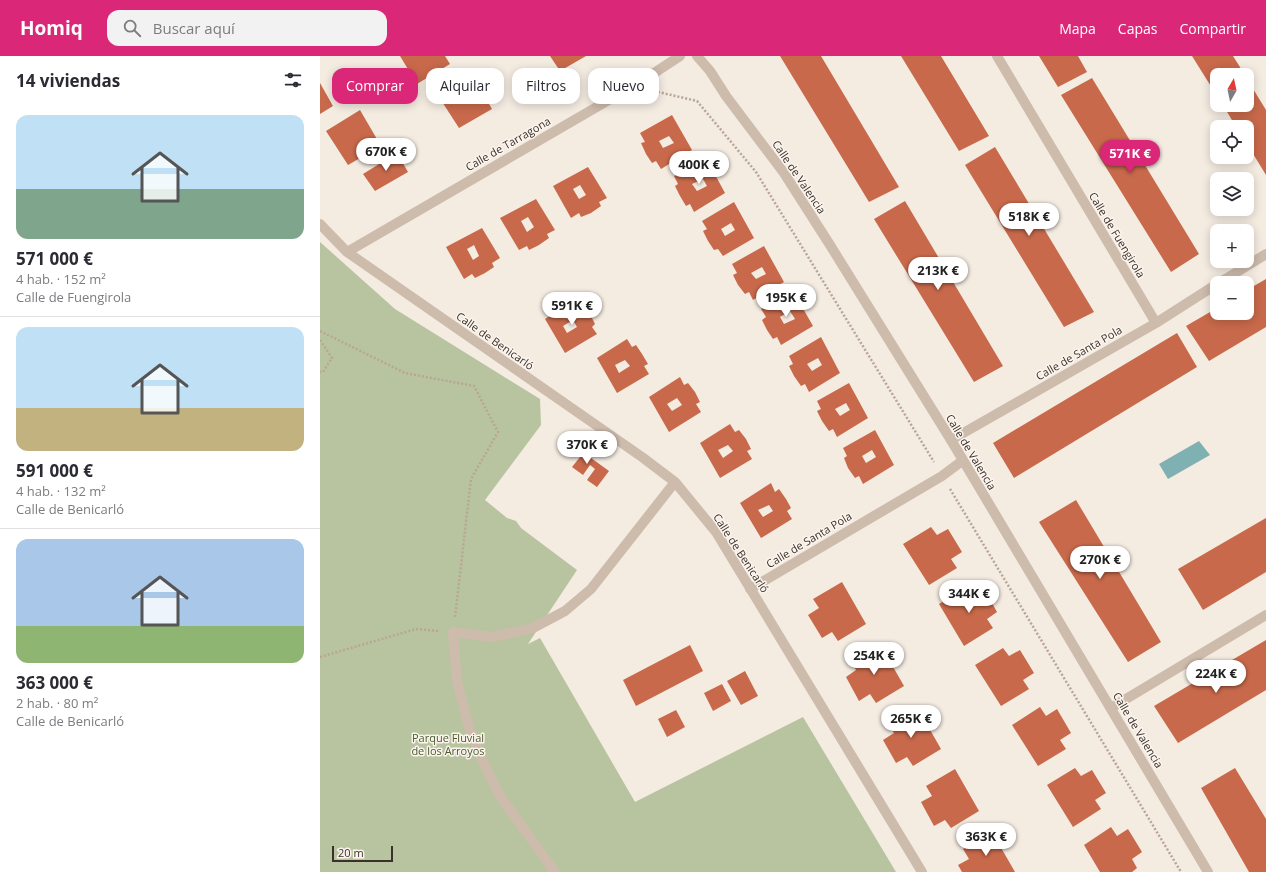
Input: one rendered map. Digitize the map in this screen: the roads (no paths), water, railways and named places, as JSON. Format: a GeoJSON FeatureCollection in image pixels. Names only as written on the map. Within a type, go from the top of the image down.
{"type":"FeatureCollection","features":[{"type":"Feature","properties":{"kind":"street","name":"Calle de Tarragona"},"geometry":{"type":"LineString","coordinates":[[347,252],[645,79],[680,56]]}},
{"type":"Feature","properties":{"kind":"street","name":"Calle de Valencia"},"geometry":{"type":"LineString","coordinates":[[697,56],[710,71],[726,96],[784,173],[830,245],[951,440],[962,461],[1208,872]]}},
{"type":"Feature","properties":{"kind":"street","name":"Calle de Fuengirola"},"geometry":{"type":"LineString","coordinates":[[997,56],[1156,323]]}},
{"type":"Feature","properties":{"kind":"street","name":"Calle de Benicarló"},"geometry":{"type":"LineString","coordinates":[[320,224],[347,252],[642,457],[675,482],[716,532],[922,872]]}},
{"type":"Feature","properties":{"kind":"street","name":"Calle de Santa Pola"},"geometry":{"type":"LineString","coordinates":[[1231,276],[1266,254]]}},
{"type":"Feature","properties":{"kind":"street","name":"Calle de Santa Pola"},"geometry":{"type":"LineString","coordinates":[[951,440],[1156,323],[1210,289]]}},
{"type":"Feature","properties":{"kind":"street","name":"Calle de Santa Pola"},"geometry":{"type":"LineString","coordinates":[[750,589],[942,476],[962,461]]}},
{"type":"Feature","properties":{"kind":"street"},"geometry":{"type":"LineString","coordinates":[[555,872],[500,796],[483,762],[469,727],[457,682],[453,632],[492,636],[533,628],[565,611],[590,590],[675,482]]}},
{"type":"Feature","properties":{"kind":"street"},"geometry":{"type":"LineString","coordinates":[[1111,708],[1266,615]]}},
{"type":"Feature","properties":{"kind":"water"},"geometry":{"type":"Polygon","coordinates":[[[1199,441],[1210,455],[1168,479],[1159,464],[1199,441]]]}},
{"type":"Feature","properties":{"kind":"park label","name":"Parque Fluvial de los Arroyos"},"geometry":{"type":"Point","coordinates":[448,744]}}]}
